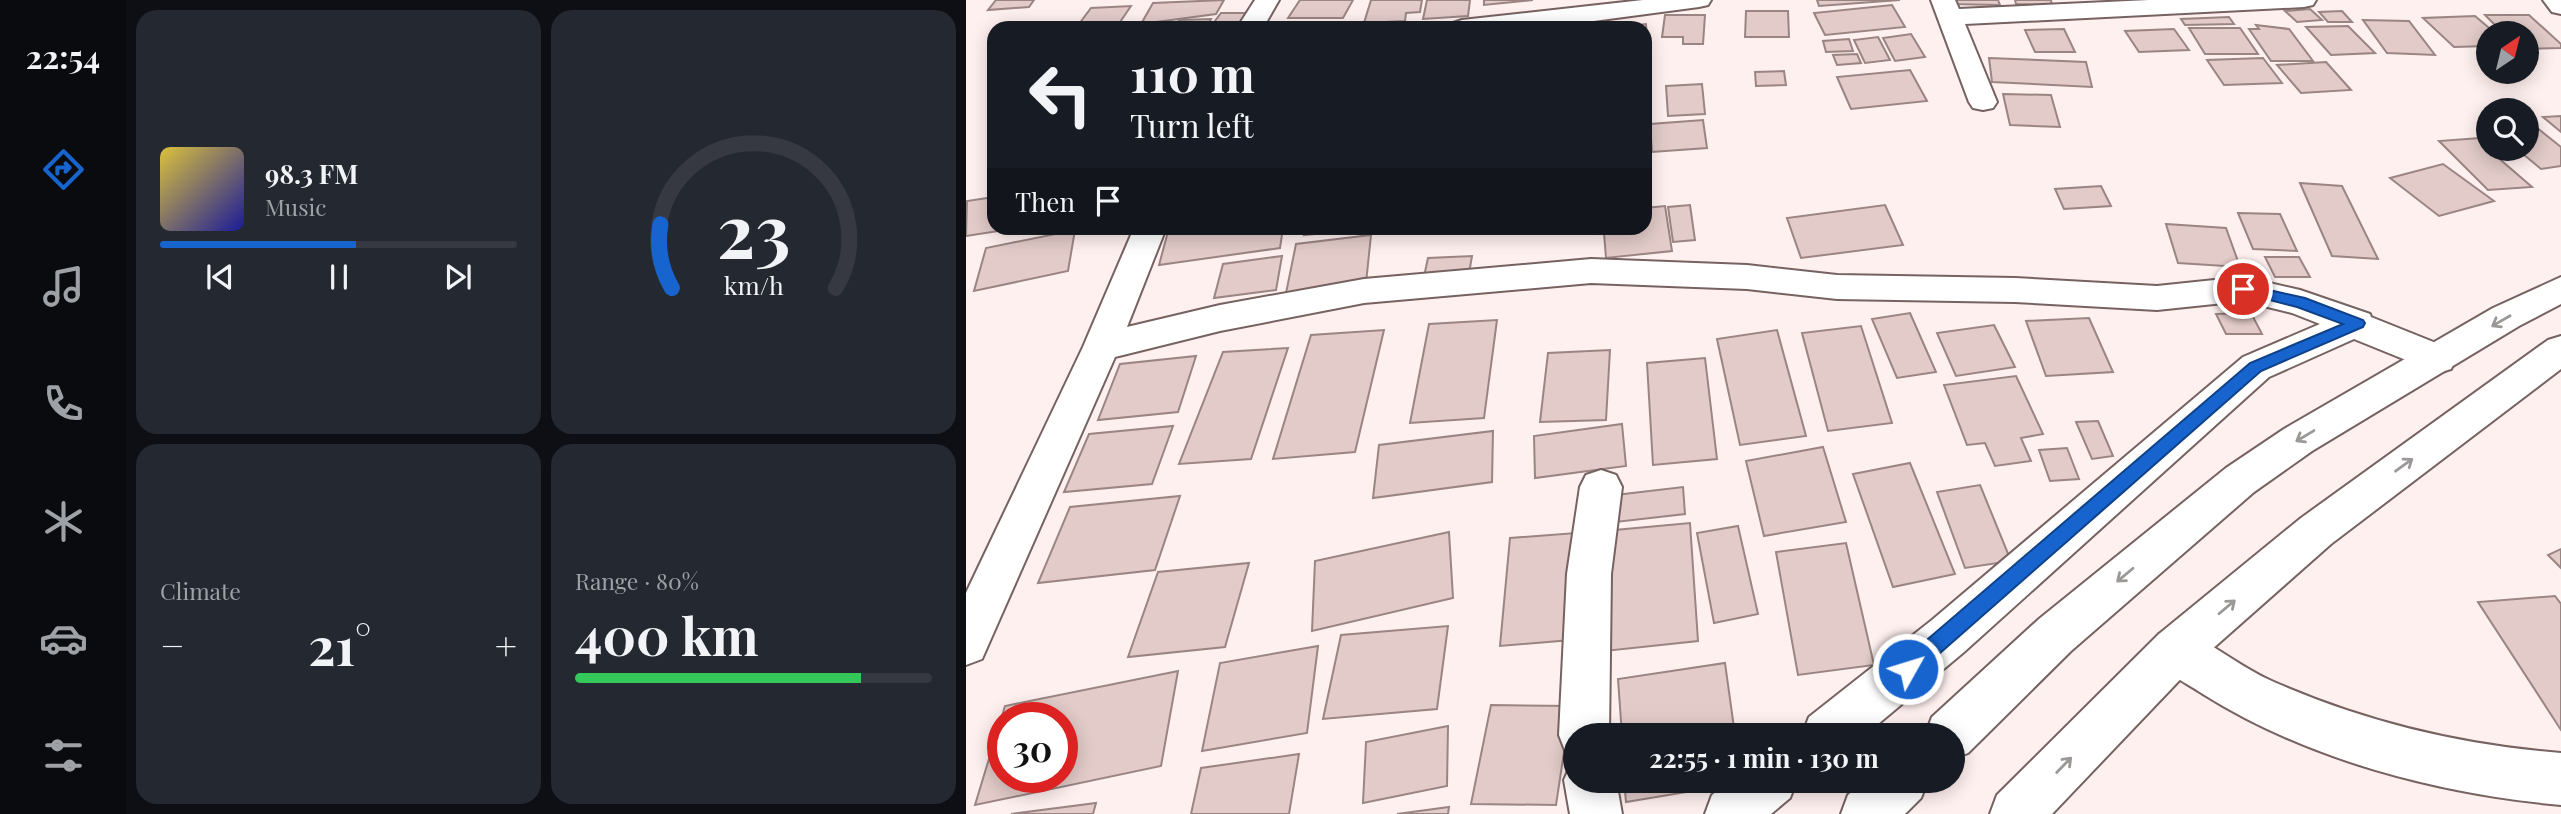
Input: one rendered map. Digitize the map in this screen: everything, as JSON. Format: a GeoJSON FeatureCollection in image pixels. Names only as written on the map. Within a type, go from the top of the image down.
{"type":"FeatureCollection","features":[{"type":"Feature","properties":{"kind":"street"},"geometry":{"type":"LineString","coordinates":[[1255,21],[1267,0]]}},
{"type":"Feature","properties":{"kind":"street"},"geometry":{"type":"LineString","coordinates":[[1535,21],[1699,0]]}},
{"type":"Feature","properties":{"kind":"street"},"geometry":{"type":"LineString","coordinates":[[1983,102],[1947,8],[2304,0]]}},
{"type":"Feature","properties":{"kind":"street"},"geometry":{"type":"LineString","coordinates":[[2555,0],[2561,7]]}},
{"type":"Feature","properties":{"kind":"street"},"geometry":{"type":"LineString","coordinates":[[966,643],[1101,347],[1147,235]]}},
{"type":"Feature","properties":{"kind":"street"},"geometry":{"type":"LineString","coordinates":[[1101,347],[1220,318],[1364,291],[1591,271],[1747,277],[1836,287],[2015,290],[2157,298],[2243,289],[2300,302],[2357,323],[2438,359]]}},
{"type":"Feature","properties":{"kind":"street"},"geometry":{"type":"LineString","coordinates":[[1963,723],[2055,635],[2240,480],[2298,440],[2506,317],[2561,289]]}},
{"type":"Feature","properties":{"kind":"street"},"geometry":{"type":"LineString","coordinates":[[1842,723],[1948,636],[2256,367],[2357,323]]}},
{"type":"Feature","properties":{"kind":"street"},"geometry":{"type":"LineString","coordinates":[[2016,814],[2176,650],[2316,531],[2561,350]]}},
{"type":"Feature","properties":{"kind":"street"},"geometry":{"type":"LineString","coordinates":[[1584,723],[1588,574],[1601,487]]}},
{"type":"Feature","properties":{"kind":"street"},"geometry":{"type":"LineString","coordinates":[[2176,650],[2256,699],[2372,745],[2494,773],[2561,779]]}},
{"type":"Feature","properties":{"kind":"street"},"geometry":{"type":"LineString","coordinates":[[1592,793],[1596,814]]}},
{"type":"Feature","properties":{"kind":"street"},"geometry":{"type":"LineString","coordinates":[[1731,814],[1756,793]]}},
{"type":"Feature","properties":{"kind":"street"},"geometry":{"type":"LineString","coordinates":[[1867,814],[1889,793]]}},
{"type":"Feature","properties":{"kind":"building"},"geometry":{"type":"Polygon","coordinates":[[[996,0],[1034,0],[1029,7],[988,10],[996,0]]]}},
{"type":"Feature","properties":{"kind":"building"},"geometry":{"type":"Polygon","coordinates":[[[1224,0],[1216,14],[1143,21],[1153,3],[1224,0]]]}},
{"type":"Feature","properties":{"kind":"building"},"geometry":{"type":"Polygon","coordinates":[[[1300,0],[1353,0],[1343,18],[1288,18],[1300,0]]]}},
{"type":"Feature","properties":{"kind":"building"},"geometry":{"type":"Polygon","coordinates":[[[1371,0],[1422,0],[1420,12],[1406,13],[1405,21],[1365,21],[1371,0]]]}},
{"type":"Feature","properties":{"kind":"building"},"geometry":{"type":"Polygon","coordinates":[[[1427,0],[1470,0],[1468,16],[1423,19],[1427,0]]]}},
{"type":"Feature","properties":{"kind":"building"},"geometry":{"type":"Polygon","coordinates":[[[1484,0],[1533,0],[1484,5],[1484,0]]]}},
{"type":"Feature","properties":{"kind":"building"},"geometry":{"type":"Polygon","coordinates":[[[1817,0],[1900,0],[1819,6],[1817,0]]]}},
{"type":"Feature","properties":{"kind":"building"},"geometry":{"type":"Polygon","coordinates":[[[1946,0],[1998,0],[2000,5],[1947,4],[1946,0]]]}},
{"type":"Feature","properties":{"kind":"building"},"geometry":{"type":"Polygon","coordinates":[[[2015,0],[2051,0],[2052,5],[2016,4],[2015,0]]]}},
{"type":"Feature","properties":{"kind":"building"},"geometry":{"type":"Polygon","coordinates":[[[1892,5],[1905,27],[1825,35],[1814,13],[1892,5]]]}},
{"type":"Feature","properties":{"kind":"building"},"geometry":{"type":"Polygon","coordinates":[[[1131,6],[1121,21],[1081,21],[1091,8],[1131,6]]]}},
{"type":"Feature","properties":{"kind":"building"},"geometry":{"type":"Polygon","coordinates":[[[2310,9],[2322,20],[2297,22],[2285,11],[2310,9]]]}},
{"type":"Feature","properties":{"kind":"building"},"geometry":{"type":"Polygon","coordinates":[[[1746,11],[1788,11],[1789,37],[1745,37],[1746,11]]]}},
{"type":"Feature","properties":{"kind":"building"},"geometry":{"type":"Polygon","coordinates":[[[2342,11],[2352,22],[2328,22],[2319,12],[2342,11]]]}},
{"type":"Feature","properties":{"kind":"building"},"geometry":{"type":"Polygon","coordinates":[[[1221,13],[1248,13],[1243,21],[1215,21],[1221,13]]]}},
{"type":"Feature","properties":{"kind":"building"},"geometry":{"type":"Polygon","coordinates":[[[1665,15],[1705,15],[1703,44],[1683,44],[1683,37],[1662,37],[1665,15]]]}},
{"type":"Feature","properties":{"kind":"building"},"geometry":{"type":"Polygon","coordinates":[[[2485,15],[2529,15],[2536,21],[2491,21],[2485,15]]]}},
{"type":"Feature","properties":{"kind":"building"},"geometry":{"type":"Polygon","coordinates":[[[2475,16],[2481,21],[2476,21],[2476,46],[2454,47],[2423,18],[2475,16]]]}},
{"type":"Feature","properties":{"kind":"building"},"geometry":{"type":"Polygon","coordinates":[[[2229,17],[2234,24],[2185,25],[2181,19],[2229,17]]]}},
{"type":"Feature","properties":{"kind":"building"},"geometry":{"type":"Polygon","coordinates":[[[1211,19],[1210,21],[1179,20],[1211,19]]]}},
{"type":"Feature","properties":{"kind":"building"},"geometry":{"type":"Polygon","coordinates":[[[2363,20],[2409,21],[2435,55],[2387,53],[2363,20]]]}},
{"type":"Feature","properties":{"kind":"building"},"geometry":{"type":"Polygon","coordinates":[[[2539,24],[2561,44],[2561,48],[2539,49],[2539,24]]]}},
{"type":"Feature","properties":{"kind":"building"},"geometry":{"type":"Polygon","coordinates":[[[2256,25],[2289,29],[2313,61],[2271,61],[2249,29],[2259,29],[2256,25]]]}},
{"type":"Feature","properties":{"kind":"building"},"geometry":{"type":"Polygon","coordinates":[[[2348,26],[2375,53],[2331,55],[2306,27],[2348,26]]]}},
{"type":"Feature","properties":{"kind":"building"},"geometry":{"type":"Polygon","coordinates":[[[2189,28],[2240,28],[2258,54],[2205,54],[2189,28]]]}},
{"type":"Feature","properties":{"kind":"building"},"geometry":{"type":"Polygon","coordinates":[[[2064,29],[2075,52],[2035,52],[2025,30],[2064,29]]]}},
{"type":"Feature","properties":{"kind":"building"},"geometry":{"type":"Polygon","coordinates":[[[2174,29],[2189,50],[2139,52],[2125,31],[2174,29]]]}},
{"type":"Feature","properties":{"kind":"building"},"geometry":{"type":"Polygon","coordinates":[[[1911,34],[1925,57],[1895,61],[1883,38],[1911,34]]]}},
{"type":"Feature","properties":{"kind":"building"},"geometry":{"type":"Polygon","coordinates":[[[1878,37],[1890,60],[1865,63],[1854,40],[1878,37]]]}},
{"type":"Feature","properties":{"kind":"building"},"geometry":{"type":"Polygon","coordinates":[[[1849,39],[1853,51],[1826,52],[1823,41],[1849,39]]]}},
{"type":"Feature","properties":{"kind":"building"},"geometry":{"type":"Polygon","coordinates":[[[1857,54],[1861,63],[1837,65],[1833,55],[1857,54]]]}},
{"type":"Feature","properties":{"kind":"building"},"geometry":{"type":"Polygon","coordinates":[[[1989,58],[2086,62],[2092,87],[1992,82],[1989,58]]]}},
{"type":"Feature","properties":{"kind":"building"},"geometry":{"type":"Polygon","coordinates":[[[2263,58],[2282,83],[2224,85],[2207,60],[2263,58]]]}},
{"type":"Feature","properties":{"kind":"building"},"geometry":{"type":"Polygon","coordinates":[[[2326,62],[2351,90],[2301,93],[2277,65],[2326,62]]]}},
{"type":"Feature","properties":{"kind":"building"},"geometry":{"type":"Polygon","coordinates":[[[1910,70],[1927,101],[1851,109],[1837,77],[1910,70]]]}},
{"type":"Feature","properties":{"kind":"building"},"geometry":{"type":"Polygon","coordinates":[[[1784,71],[1786,85],[1756,86],[1755,72],[1784,71]]]}},
{"type":"Feature","properties":{"kind":"building"},"geometry":{"type":"Polygon","coordinates":[[[1702,84],[1705,114],[1668,116],[1666,86],[1702,84]]]}},
{"type":"Feature","properties":{"kind":"building"},"geometry":{"type":"Polygon","coordinates":[[[2003,94],[2051,95],[2060,127],[2010,125],[2003,94]]]}},
{"type":"Feature","properties":{"kind":"building"},"geometry":{"type":"Polygon","coordinates":[[[2561,116],[2561,132],[2543,117],[2561,116]]]}},
{"type":"Feature","properties":{"kind":"building"},"geometry":{"type":"Polygon","coordinates":[[[1703,120],[1707,148],[1652,152],[1652,124],[1703,120]]]}},
{"type":"Feature","properties":{"kind":"building"},"geometry":{"type":"Polygon","coordinates":[[[2539,129],[2561,147],[2561,166],[2541,169],[2531,161],[2539,161],[2539,129]]]}},
{"type":"Feature","properties":{"kind":"building"},"geometry":{"type":"Polygon","coordinates":[[[2476,138],[2476,161],[2502,161],[2532,187],[2488,190],[2439,141],[2476,138]]]}},
{"type":"Feature","properties":{"kind":"building"},"geometry":{"type":"Polygon","coordinates":[[[2443,164],[2494,201],[2439,216],[2390,178],[2443,164]]]}},
{"type":"Feature","properties":{"kind":"building"},"geometry":{"type":"Polygon","coordinates":[[[2300,183],[2342,186],[2378,259],[2332,256],[2300,183]]]}},
{"type":"Feature","properties":{"kind":"building"},"geometry":{"type":"Polygon","coordinates":[[[2101,186],[2111,206],[2064,209],[2055,189],[2101,186]]]}},
{"type":"Feature","properties":{"kind":"building"},"geometry":{"type":"Polygon","coordinates":[[[987,198],[987,233],[966,236],[967,201],[987,198]]]}},
{"type":"Feature","properties":{"kind":"building"},"geometry":{"type":"Polygon","coordinates":[[[1690,205],[1695,240],[1673,242],[1668,207],[1690,205]]]}},
{"type":"Feature","properties":{"kind":"building"},"geometry":{"type":"Polygon","coordinates":[[[1885,205],[1903,245],[1801,258],[1787,218],[1885,205]]]}},
{"type":"Feature","properties":{"kind":"building"},"geometry":{"type":"Polygon","coordinates":[[[1665,206],[1672,251],[1606,258],[1604,235],[1652,235],[1652,207],[1665,206]]]}},
{"type":"Feature","properties":{"kind":"building"},"geometry":{"type":"Polygon","coordinates":[[[2238,213],[2280,214],[2297,251],[2253,249],[2238,213]]]}},
{"type":"Feature","properties":{"kind":"building"},"geometry":{"type":"Polygon","coordinates":[[[2166,224],[2226,228],[2240,267],[2178,263],[2166,224]]]}},
{"type":"Feature","properties":{"kind":"building"},"geometry":{"type":"Polygon","coordinates":[[[1050,235],[1074,235],[1068,271],[974,291],[986,248],[1050,235]]]}},
{"type":"Feature","properties":{"kind":"building"},"geometry":{"type":"Polygon","coordinates":[[[1167,235],[1282,235],[1280,248],[1159,265],[1167,235]]]}},
{"type":"Feature","properties":{"kind":"building"},"geometry":{"type":"Polygon","coordinates":[[[1371,235],[1366,283],[1286,293],[1296,244],[1371,235]]]}},
{"type":"Feature","properties":{"kind":"building"},"geometry":{"type":"Polygon","coordinates":[[[1282,256],[1276,290],[1214,298],[1223,264],[1282,256]]]}},
{"type":"Feature","properties":{"kind":"building"},"geometry":{"type":"Polygon","coordinates":[[[1472,256],[1468,279],[1423,281],[1428,258],[1472,256]]]}},
{"type":"Feature","properties":{"kind":"building"},"geometry":{"type":"Polygon","coordinates":[[[2265,257],[2299,257],[2310,277],[2275,277],[2265,257]]]}},
{"type":"Feature","properties":{"kind":"building"},"geometry":{"type":"Polygon","coordinates":[[[1910,313],[1936,372],[1897,378],[1872,319],[1910,313]]]}},
{"type":"Feature","properties":{"kind":"building"},"geometry":{"type":"Polygon","coordinates":[[[2251,313],[2262,334],[2226,334],[2216,314],[2251,313]]]}},
{"type":"Feature","properties":{"kind":"building"},"geometry":{"type":"Polygon","coordinates":[[[2089,318],[2113,372],[2046,376],[2026,321],[2089,318]]]}},
{"type":"Feature","properties":{"kind":"building"},"geometry":{"type":"Polygon","coordinates":[[[1497,320],[1484,418],[1410,423],[1429,324],[1497,320]]]}},
{"type":"Feature","properties":{"kind":"building"},"geometry":{"type":"Polygon","coordinates":[[[1994,325],[2015,367],[1956,376],[1937,333],[1994,325]]]}},
{"type":"Feature","properties":{"kind":"building"},"geometry":{"type":"Polygon","coordinates":[[[1861,326],[1892,423],[1828,431],[1802,333],[1861,326]]]}},
{"type":"Feature","properties":{"kind":"building"},"geometry":{"type":"Polygon","coordinates":[[[1384,330],[1355,452],[1273,459],[1311,335],[1384,330]]]}},
{"type":"Feature","properties":{"kind":"building"},"geometry":{"type":"Polygon","coordinates":[[[1777,330],[1806,436],[1740,445],[1717,339],[1777,330]]]}},
{"type":"Feature","properties":{"kind":"building"},"geometry":{"type":"Polygon","coordinates":[[[1288,348],[1251,459],[1179,464],[1223,352],[1288,348]]]}},
{"type":"Feature","properties":{"kind":"building"},"geometry":{"type":"Polygon","coordinates":[[[1610,350],[1606,420],[1540,422],[1548,353],[1610,350]]]}},
{"type":"Feature","properties":{"kind":"building"},"geometry":{"type":"Polygon","coordinates":[[[1196,356],[1178,412],[1098,420],[1120,364],[1196,356]]]}},
{"type":"Feature","properties":{"kind":"building"},"geometry":{"type":"Polygon","coordinates":[[[1705,358],[1717,459],[1653,465],[1647,363],[1705,358]]]}},
{"type":"Feature","properties":{"kind":"building"},"geometry":{"type":"Polygon","coordinates":[[[2016,376],[2043,434],[2021,438],[2031,461],[1995,466],[1985,443],[1967,445],[1944,385],[2016,376]]]}},
{"type":"Feature","properties":{"kind":"building"},"geometry":{"type":"Polygon","coordinates":[[[2098,421],[2113,456],[2092,459],[2076,422],[2098,421]]]}},
{"type":"Feature","properties":{"kind":"building"},"geometry":{"type":"Polygon","coordinates":[[[1622,424],[1626,466],[1535,478],[1534,436],[1622,424]]]}},
{"type":"Feature","properties":{"kind":"building"},"geometry":{"type":"Polygon","coordinates":[[[1173,426],[1152,484],[1064,492],[1089,434],[1173,426]]]}},
{"type":"Feature","properties":{"kind":"building"},"geometry":{"type":"Polygon","coordinates":[[[1493,431],[1492,482],[1373,498],[1379,445],[1493,431]]]}},
{"type":"Feature","properties":{"kind":"building"},"geometry":{"type":"Polygon","coordinates":[[[1823,447],[1846,522],[1764,536],[1746,461],[1823,447]]]}},
{"type":"Feature","properties":{"kind":"building"},"geometry":{"type":"Polygon","coordinates":[[[2067,448],[2079,479],[2050,481],[2039,450],[2067,448]]]}},
{"type":"Feature","properties":{"kind":"building"},"geometry":{"type":"Polygon","coordinates":[[[1910,463],[1955,574],[1893,587],[1853,474],[1910,463]]]}},
{"type":"Feature","properties":{"kind":"building"},"geometry":{"type":"Polygon","coordinates":[[[1980,485],[2011,561],[1965,568],[1937,492],[1980,485]]]}},
{"type":"Feature","properties":{"kind":"building"},"geometry":{"type":"Polygon","coordinates":[[[1683,487],[1685,514],[1607,523],[1607,496],[1683,487]]]}},
{"type":"Feature","properties":{"kind":"building"},"geometry":{"type":"Polygon","coordinates":[[[1180,496],[1155,570],[1038,583],[1070,507],[1180,496]]]}},
{"type":"Feature","properties":{"kind":"building"},"geometry":{"type":"Polygon","coordinates":[[[1690,523],[1698,641],[1605,651],[1604,531],[1690,523]]]}},
{"type":"Feature","properties":{"kind":"building"},"geometry":{"type":"Polygon","coordinates":[[[1738,526],[1758,614],[1714,623],[1697,533],[1738,526]]]}},
{"type":"Feature","properties":{"kind":"building"},"geometry":{"type":"Polygon","coordinates":[[[1449,532],[1453,598],[1312,631],[1315,561],[1449,532]]]}},
{"type":"Feature","properties":{"kind":"building"},"geometry":{"type":"Polygon","coordinates":[[[1576,533],[1571,640],[1500,646],[1510,538],[1576,533]]]}},
{"type":"Feature","properties":{"kind":"building"},"geometry":{"type":"Polygon","coordinates":[[[1846,543],[1874,665],[1798,675],[1776,552],[1846,543]]]}},
{"type":"Feature","properties":{"kind":"building"},"geometry":{"type":"Polygon","coordinates":[[[2561,549],[2561,568],[2548,555],[2561,549]]]}},
{"type":"Feature","properties":{"kind":"building"},"geometry":{"type":"Polygon","coordinates":[[[1249,563],[1225,647],[1128,657],[1158,572],[1249,563]]]}},
{"type":"Feature","properties":{"kind":"building"},"geometry":{"type":"Polygon","coordinates":[[[2555,596],[2561,604],[2561,730],[2478,602],[2555,596]]]}},
{"type":"Feature","properties":{"kind":"building"},"geometry":{"type":"Polygon","coordinates":[[[1448,626],[1437,709],[1323,719],[1341,635],[1448,626]]]}},
{"type":"Feature","properties":{"kind":"building"},"geometry":{"type":"Polygon","coordinates":[[[1318,646],[1307,733],[1202,751],[1220,663],[1318,646]]]}},
{"type":"Feature","properties":{"kind":"building"},"geometry":{"type":"Polygon","coordinates":[[[1725,663],[1733,723],[1621,723],[1618,679],[1725,663]]]}},
{"type":"Feature","properties":{"kind":"building"},"geometry":{"type":"Polygon","coordinates":[[[1178,671],[1161,766],[1078,783],[1078,702],[1025,702],[1178,671]]]}},
{"type":"Feature","properties":{"kind":"building"},"geometry":{"type":"Polygon","coordinates":[[[1491,705],[1571,706],[1568,723],[1563,723],[1563,759],[1556,805],[1471,804],[1491,705]]]}},
{"type":"Feature","properties":{"kind":"building"},"geometry":{"type":"Polygon","coordinates":[[[1448,726],[1447,786],[1363,803],[1366,742],[1448,726]]]}},
{"type":"Feature","properties":{"kind":"building"},"geometry":{"type":"Polygon","coordinates":[[[1299,754],[1289,814],[1191,814],[1201,768],[1299,754]]]}},
{"type":"Feature","properties":{"kind":"building"},"geometry":{"type":"Polygon","coordinates":[[[987,765],[987,793],[1032,793],[975,805],[987,765]]]}},
{"type":"Feature","properties":{"kind":"building"},"geometry":{"type":"Polygon","coordinates":[[[1625,793],[1680,793],[1626,802],[1625,793]]]}},
{"type":"Feature","properties":{"kind":"building"},"geometry":{"type":"Polygon","coordinates":[[[1096,803],[1093,814],[1011,814],[1096,803]]]}},
{"type":"Feature","properties":{"kind":"building"},"geometry":{"type":"Polygon","coordinates":[[[1449,807],[1448,814],[1397,814],[1449,807]]]}},
{"type":"Feature","properties":{"kind":"route"},"geometry":{"type":"LineString","coordinates":[[1908,669],[2256,367],[2357,323],[2300,302],[2243,289]]}}]}
